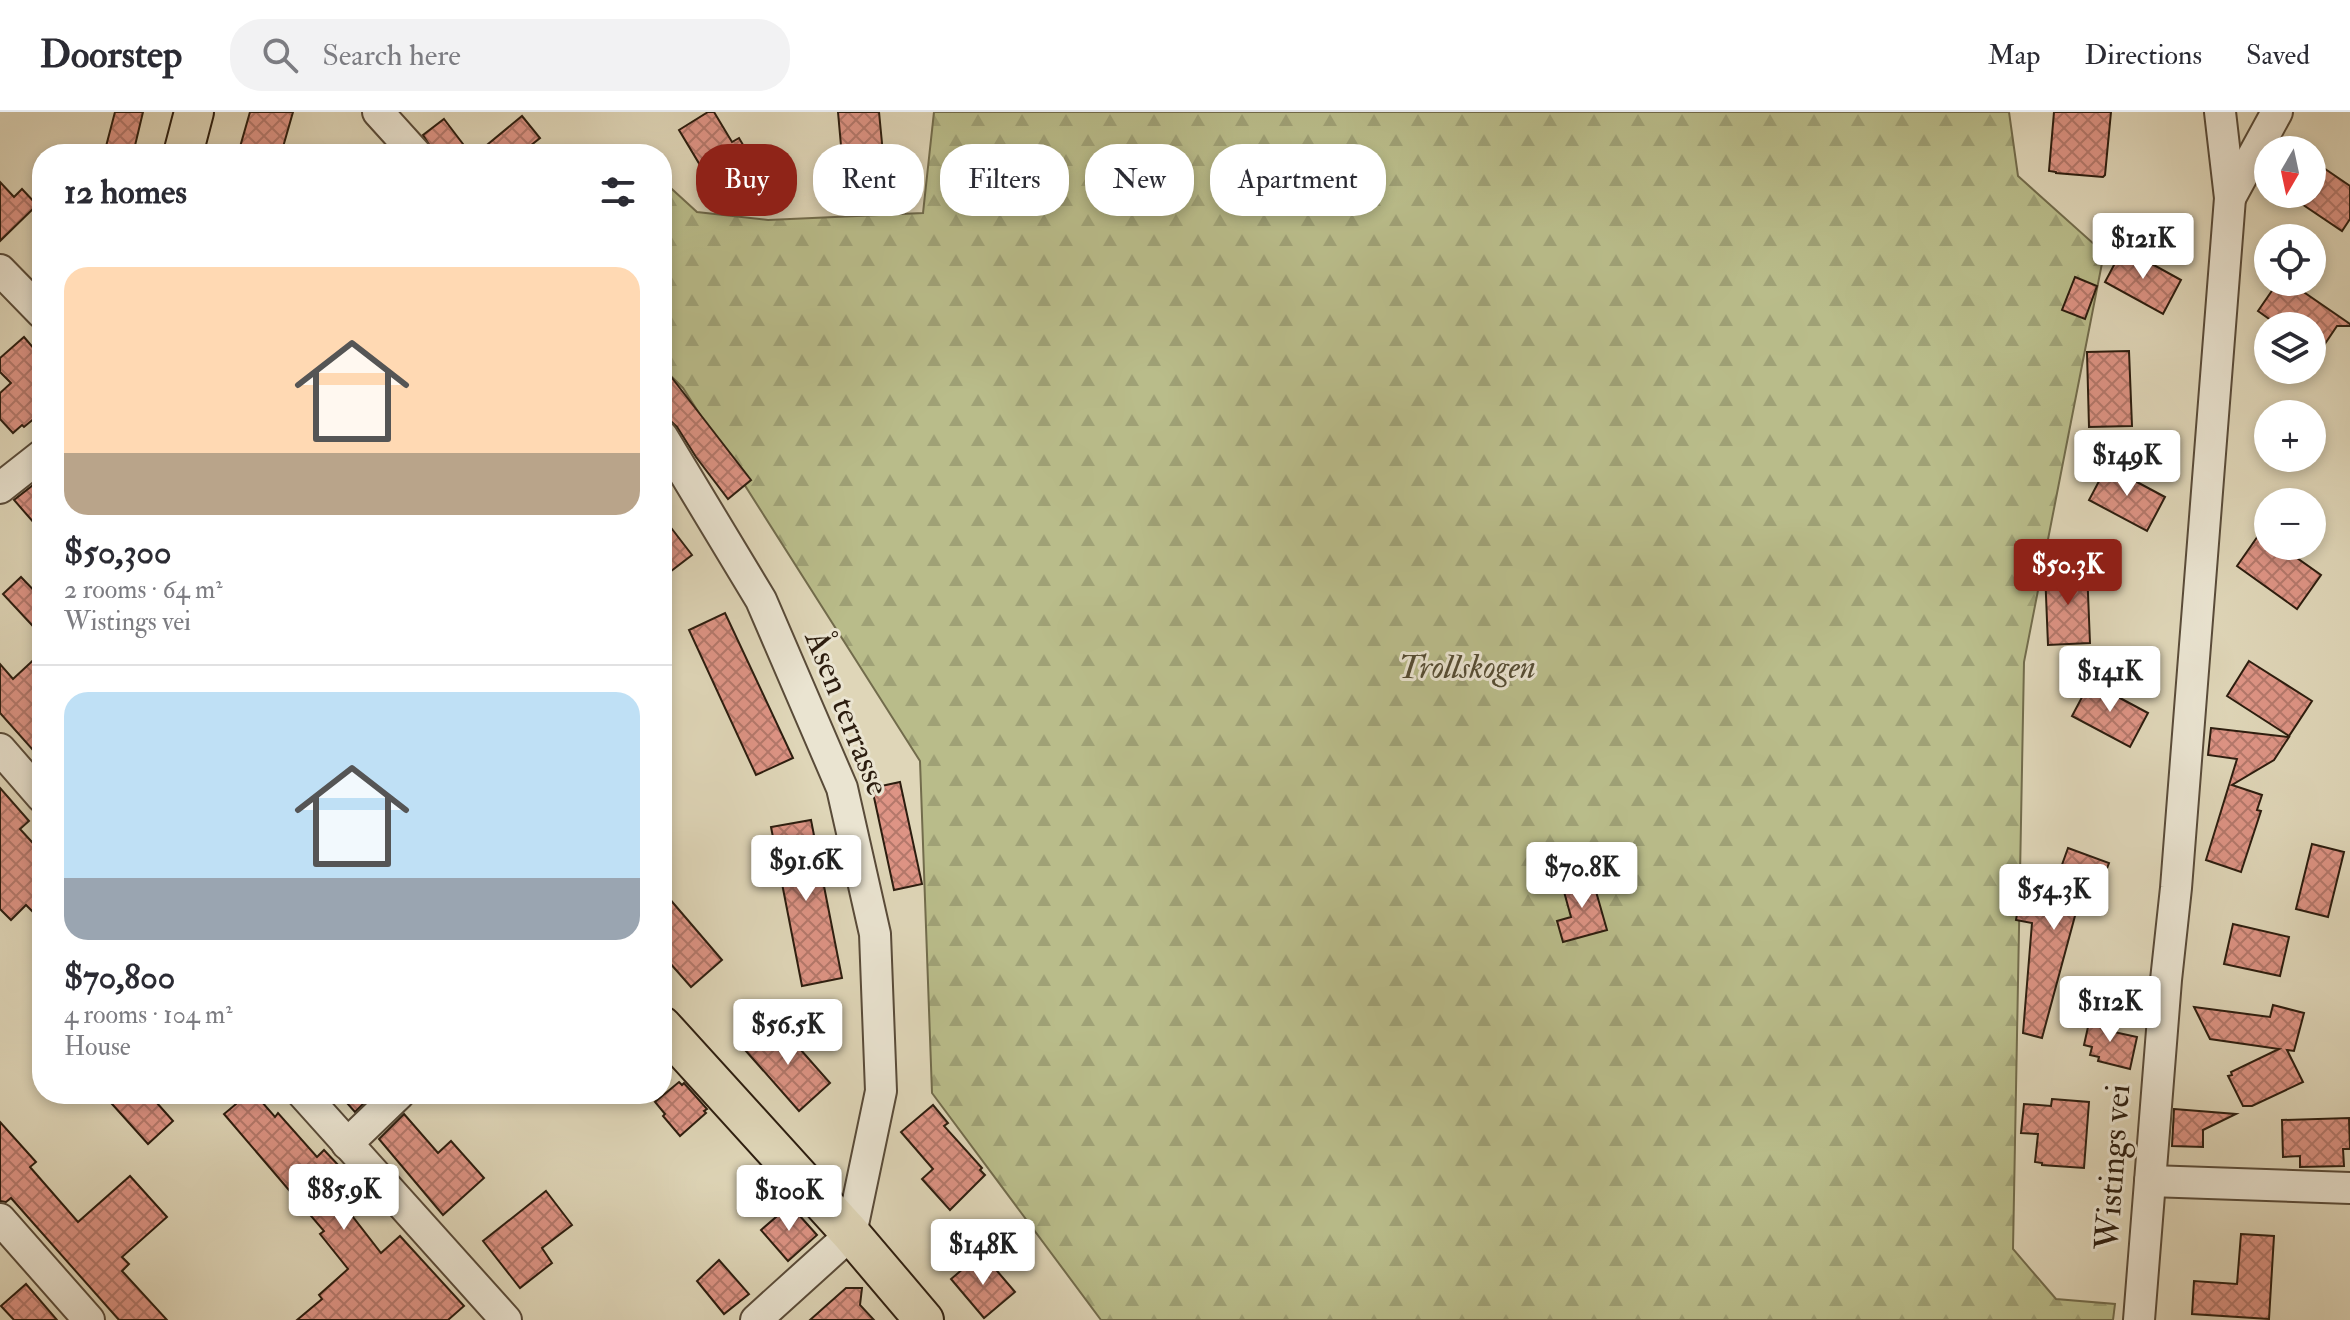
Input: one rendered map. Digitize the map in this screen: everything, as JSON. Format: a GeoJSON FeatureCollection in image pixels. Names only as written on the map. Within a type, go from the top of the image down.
{"type":"FeatureCollection","features":[{"type":"Feature","properties":{"kind":"main road"},"geometry":{"type":"LineString","coordinates":[[186,144],[194,112]]}},
{"type":"Feature","properties":{"kind":"main road"},"geometry":{"type":"LineString","coordinates":[[672,1037],[851,1234],[924,1320]]}},
{"type":"Feature","properties":{"kind":"street"},"geometry":{"type":"LineString","coordinates":[[378,112],[407,144]]}},
{"type":"Feature","properties":{"kind":"street","name":"Wistings vei"},"geometry":{"type":"LineString","coordinates":[[2139,1320],[2230,198],[2220,112]]}},
{"type":"Feature","properties":{"kind":"street"},"geometry":{"type":"LineString","coordinates":[[2230,198],[2277,112]]}},
{"type":"Feature","properties":{"kind":"street"},"geometry":{"type":"LineString","coordinates":[[0,270],[32,303]]}},
{"type":"Feature","properties":{"kind":"street","name":"Åsen terrasse"},"geometry":{"type":"LineString","coordinates":[[672,453],[761,600],[842,788],[875,934],[881,1091],[851,1234]]}},
{"type":"Feature","properties":{"kind":"street"},"geometry":{"type":"LineString","coordinates":[[0,488],[32,463]]}},
{"type":"Feature","properties":{"kind":"street"},"geometry":{"type":"LineString","coordinates":[[0,749],[32,786]]}},
{"type":"Feature","properties":{"kind":"street"},"geometry":{"type":"LineString","coordinates":[[312,1104],[506,1320]]}},
{"type":"Feature","properties":{"kind":"street"},"geometry":{"type":"LineString","coordinates":[[347,1144],[389,1104]]}},
{"type":"Feature","properties":{"kind":"street"},"geometry":{"type":"LineString","coordinates":[[2150,1181],[2350,1188]]}},
{"type":"Feature","properties":{"kind":"street"},"geometry":{"type":"LineString","coordinates":[[0,1219],[89,1320]]}},
{"type":"Feature","properties":{"kind":"street"},"geometry":{"type":"LineString","coordinates":[[756,1320],[851,1234]]}},
{"type":"Feature","properties":{"kind":"green space","name":"Trollskogen"},"geometry":{"type":"Polygon","coordinates":[[[934,112],[2009,112],[2018,176],[2104,253],[2024,662],[2013,1249],[2056,1299],[2115,1304],[2113,1320],[1101,1320],[932,1093],[920,761],[683,388],[672,377],[672,189],[696,211],[696,216],[768,220],[924,216],[934,112]]]}},
{"type":"Feature","properties":{"kind":"building"},"geometry":{"type":"Polygon","coordinates":[[[115,112],[143,112],[135,144],[107,144],[115,112]]]}},
{"type":"Feature","properties":{"kind":"building"},"geometry":{"type":"Polygon","coordinates":[[[250,112],[293,112],[284,144],[241,144],[250,112]]]}},
{"type":"Feature","properties":{"kind":"building"},"geometry":{"type":"Polygon","coordinates":[[[708,112],[714,112],[732,142],[739,138],[743,144],[696,144],[696,158],[679,130],[708,112]]]}},
{"type":"Feature","properties":{"kind":"building"},"geometry":{"type":"Polygon","coordinates":[[[838,112],[879,112],[882,144],[841,144],[838,112]]]}},
{"type":"Feature","properties":{"kind":"building"},"geometry":{"type":"Polygon","coordinates":[[[2054,112],[2111,112],[2103,177],[2049,171],[2054,112]]]}},
{"type":"Feature","properties":{"kind":"building"},"geometry":{"type":"Polygon","coordinates":[[[522,116],[540,138],[532,144],[488,144],[522,116]]]}},
{"type":"Feature","properties":{"kind":"building"},"geometry":{"type":"Polygon","coordinates":[[[444,119],[463,144],[429,144],[423,135],[444,119]]]}},
{"type":"Feature","properties":{"kind":"building"},"geometry":{"type":"Polygon","coordinates":[[[2326,170],[2350,186],[2350,219],[2342,231],[2308,208],[2326,208],[2326,170]]]}},
{"type":"Feature","properties":{"kind":"building"},"geometry":{"type":"Polygon","coordinates":[[[0,182],[14,197],[22,189],[32,200],[32,210],[0,241],[0,182]]]}},
{"type":"Feature","properties":{"kind":"building"},"geometry":{"type":"Polygon","coordinates":[[[2123,248],[2181,280],[2163,314],[2105,282],[2123,248]]]}},
{"type":"Feature","properties":{"kind":"building"},"geometry":{"type":"Polygon","coordinates":[[[2075,277],[2097,286],[2085,319],[2062,310],[2075,277]]]}},
{"type":"Feature","properties":{"kind":"building"},"geometry":{"type":"Polygon","coordinates":[[[2268,296],[2309,296],[2350,326],[2337,326],[2326,342],[2326,312],[2258,311],[2268,296]]]}},
{"type":"Feature","properties":{"kind":"building"},"geometry":{"type":"Polygon","coordinates":[[[24,337],[32,346],[32,420],[13,433],[0,419],[0,393],[11,383],[0,372],[0,358],[24,337]]]}},
{"type":"Feature","properties":{"kind":"building"},"geometry":{"type":"Polygon","coordinates":[[[2129,351],[2132,426],[2089,427],[2087,352],[2129,351]]]}},
{"type":"Feature","properties":{"kind":"building"},"geometry":{"type":"Polygon","coordinates":[[[672,378],[751,480],[728,499],[672,422],[672,378]]]}},
{"type":"Feature","properties":{"kind":"building"},"geometry":{"type":"Polygon","coordinates":[[[2107,466],[2165,497],[2147,531],[2089,500],[2107,466]]]}},
{"type":"Feature","properties":{"kind":"building"},"geometry":{"type":"Polygon","coordinates":[[[32,486],[32,521],[14,500],[32,486]]]}},
{"type":"Feature","properties":{"kind":"building"},"geometry":{"type":"Polygon","coordinates":[[[672,529],[692,555],[672,570],[672,529]]]}},
{"type":"Feature","properties":{"kind":"building"},"geometry":{"type":"Polygon","coordinates":[[[2254,542],[2254,560],[2300,560],[2321,575],[2297,609],[2237,566],[2254,542]]]}},
{"type":"Feature","properties":{"kind":"building"},"geometry":{"type":"Polygon","coordinates":[[[2087,569],[2090,643],[2048,645],[2045,571],[2087,569]]]}},
{"type":"Feature","properties":{"kind":"building"},"geometry":{"type":"Polygon","coordinates":[[[21,577],[32,589],[32,625],[3,594],[21,577]]]}},
{"type":"Feature","properties":{"kind":"building"},"geometry":{"type":"Polygon","coordinates":[[[725,613],[793,758],[756,775],[689,630],[725,613]]]}},
{"type":"Feature","properties":{"kind":"building"},"geometry":{"type":"Polygon","coordinates":[[[32,661],[32,749],[0,713],[0,664],[13,679],[32,661]]]}},
{"type":"Feature","properties":{"kind":"building"},"geometry":{"type":"Polygon","coordinates":[[[2249,661],[2312,701],[2289,736],[2227,696],[2249,661]]]}},
{"type":"Feature","properties":{"kind":"building"},"geometry":{"type":"Polygon","coordinates":[[[2090,682],[2148,713],[2130,747],[2072,716],[2090,682]]]}},
{"type":"Feature","properties":{"kind":"building"},"geometry":{"type":"Polygon","coordinates":[[[2211,728],[2289,737],[2274,760],[2232,785],[2262,795],[2257,810],[2261,811],[2241,872],[2206,860],[2237,759],[2208,755],[2211,728]]]}},
{"type":"Feature","properties":{"kind":"building"},"geometry":{"type":"Polygon","coordinates":[[[900,782],[922,884],[894,890],[872,788],[900,782]]]}},
{"type":"Feature","properties":{"kind":"building"},"geometry":{"type":"Polygon","coordinates":[[[0,788],[29,821],[20,829],[32,842],[32,911],[26,905],[11,920],[0,909],[0,788]]]}},
{"type":"Feature","properties":{"kind":"building"},"geometry":{"type":"Polygon","coordinates":[[[811,820],[842,978],[802,986],[771,827],[811,820]]]}},
{"type":"Feature","properties":{"kind":"building"},"geometry":{"type":"Polygon","coordinates":[[[2312,844],[2344,852],[2328,917],[2296,909],[2312,844]]]}},
{"type":"Feature","properties":{"kind":"building"},"geometry":{"type":"Polygon","coordinates":[[[2068,848],[2109,863],[2097,894],[2082,890],[2042,1038],[2023,1033],[2032,923],[2016,920],[2020,896],[2023,897],[2024,892],[2050,898],[2068,848]]]}},
{"type":"Feature","properties":{"kind":"building"},"geometry":{"type":"Polygon","coordinates":[[[1591,874],[1607,930],[1563,942],[1557,921],[1571,917],[1563,888],[1571,886],[1570,880],[1591,874]]]}},
{"type":"Feature","properties":{"kind":"building"},"geometry":{"type":"Polygon","coordinates":[[[672,902],[722,960],[691,987],[672,965],[672,902]]]}},
{"type":"Feature","properties":{"kind":"building"},"geometry":{"type":"Polygon","coordinates":[[[2233,924],[2289,937],[2280,976],[2224,964],[2233,924]]]}},
{"type":"Feature","properties":{"kind":"building"},"geometry":{"type":"Polygon","coordinates":[[[2273,1005],[2304,1013],[2294,1051],[2287,1050],[2303,1082],[2252,1106],[2243,1106],[2228,1076],[2279,1049],[2210,1039],[2194,1007],[2270,1017],[2273,1005]]]}},
{"type":"Feature","properties":{"kind":"building"},"geometry":{"type":"Polygon","coordinates":[[[2090,1018],[2115,1024],[2114,1032],[2137,1037],[2130,1069],[2098,1061],[2099,1057],[2090,1055],[2092,1047],[2084,1045],[2090,1018]]]}},
{"type":"Feature","properties":{"kind":"building"},"geometry":{"type":"Polygon","coordinates":[[[778,1024],[830,1083],[799,1111],[746,1051],[778,1024]]]}},
{"type":"Feature","properties":{"kind":"building"},"geometry":{"type":"Polygon","coordinates":[[[679,1082],[684,1083],[707,1109],[680,1136],[657,1104],[672,1104],[672,1088],[679,1082]]]}},
{"type":"Feature","properties":{"kind":"building"},"geometry":{"type":"Polygon","coordinates":[[[2052,1099],[2089,1102],[2084,1168],[2035,1162],[2038,1134],[2021,1133],[2024,1104],[2051,1106],[2052,1099]]]}},
{"type":"Feature","properties":{"kind":"building"},"geometry":{"type":"Polygon","coordinates":[[[112,1104],[158,1104],[173,1121],[148,1144],[112,1104]]]}},
{"type":"Feature","properties":{"kind":"building"},"geometry":{"type":"Polygon","coordinates":[[[236,1104],[264,1104],[275,1117],[278,1113],[317,1157],[324,1150],[355,1183],[342,1195],[347,1200],[343,1204],[381,1253],[400,1236],[464,1306],[448,1320],[297,1320],[322,1299],[319,1295],[348,1269],[320,1234],[324,1231],[224,1114],[236,1104]]]}},
{"type":"Feature","properties":{"kind":"building"},"geometry":{"type":"Polygon","coordinates":[[[348,1104],[363,1104],[355,1112],[348,1104]]]}},
{"type":"Feature","properties":{"kind":"building"},"geometry":{"type":"Polygon","coordinates":[[[933,1105],[948,1123],[944,1126],[985,1175],[950,1210],[922,1179],[933,1169],[901,1132],[933,1105]]]}},
{"type":"Feature","properties":{"kind":"building"},"geometry":{"type":"Polygon","coordinates":[[[2174,1109],[2236,1114],[2203,1130],[2203,1147],[2172,1146],[2174,1109]]]}},
{"type":"Feature","properties":{"kind":"building"},"geometry":{"type":"Polygon","coordinates":[[[404,1114],[438,1153],[451,1141],[484,1178],[443,1215],[379,1139],[404,1114]]]}},
{"type":"Feature","properties":{"kind":"building"},"geometry":{"type":"Polygon","coordinates":[[[2349,1118],[2350,1149],[2343,1149],[2344,1166],[2300,1167],[2300,1156],[2283,1157],[2282,1120],[2349,1118]]]}},
{"type":"Feature","properties":{"kind":"building"},"geometry":{"type":"Polygon","coordinates":[[[0,1122],[36,1162],[30,1167],[78,1222],[130,1176],[167,1217],[122,1257],[129,1264],[122,1271],[167,1320],[119,1320],[11,1198],[6,1202],[0,1201],[0,1122]]]}},
{"type":"Feature","properties":{"kind":"building"},"geometry":{"type":"Polygon","coordinates":[[[546,1191],[572,1225],[542,1248],[552,1263],[520,1288],[483,1241],[546,1191]]]}},
{"type":"Feature","properties":{"kind":"building"},"geometry":{"type":"Polygon","coordinates":[[[790,1205],[817,1235],[788,1261],[761,1230],[790,1205]]]}},
{"type":"Feature","properties":{"kind":"building"},"geometry":{"type":"Polygon","coordinates":[[[2241,1234],[2274,1236],[2269,1319],[2192,1314],[2194,1281],[2237,1284],[2241,1234]]]}},
{"type":"Feature","properties":{"kind":"building"},"geometry":{"type":"Polygon","coordinates":[[[977,1257],[987,1269],[992,1265],[1015,1292],[984,1318],[951,1279],[977,1257]]]}},
{"type":"Feature","properties":{"kind":"building"},"geometry":{"type":"Polygon","coordinates":[[[719,1260],[749,1294],[724,1314],[697,1281],[719,1260]]]}},
{"type":"Feature","properties":{"kind":"building"},"geometry":{"type":"Polygon","coordinates":[[[26,1284],[57,1320],[14,1320],[1,1306],[26,1284]]]}},
{"type":"Feature","properties":{"kind":"building"},"geometry":{"type":"Polygon","coordinates":[[[846,1288],[862,1288],[860,1305],[874,1320],[810,1320],[846,1288]]]}}]}
